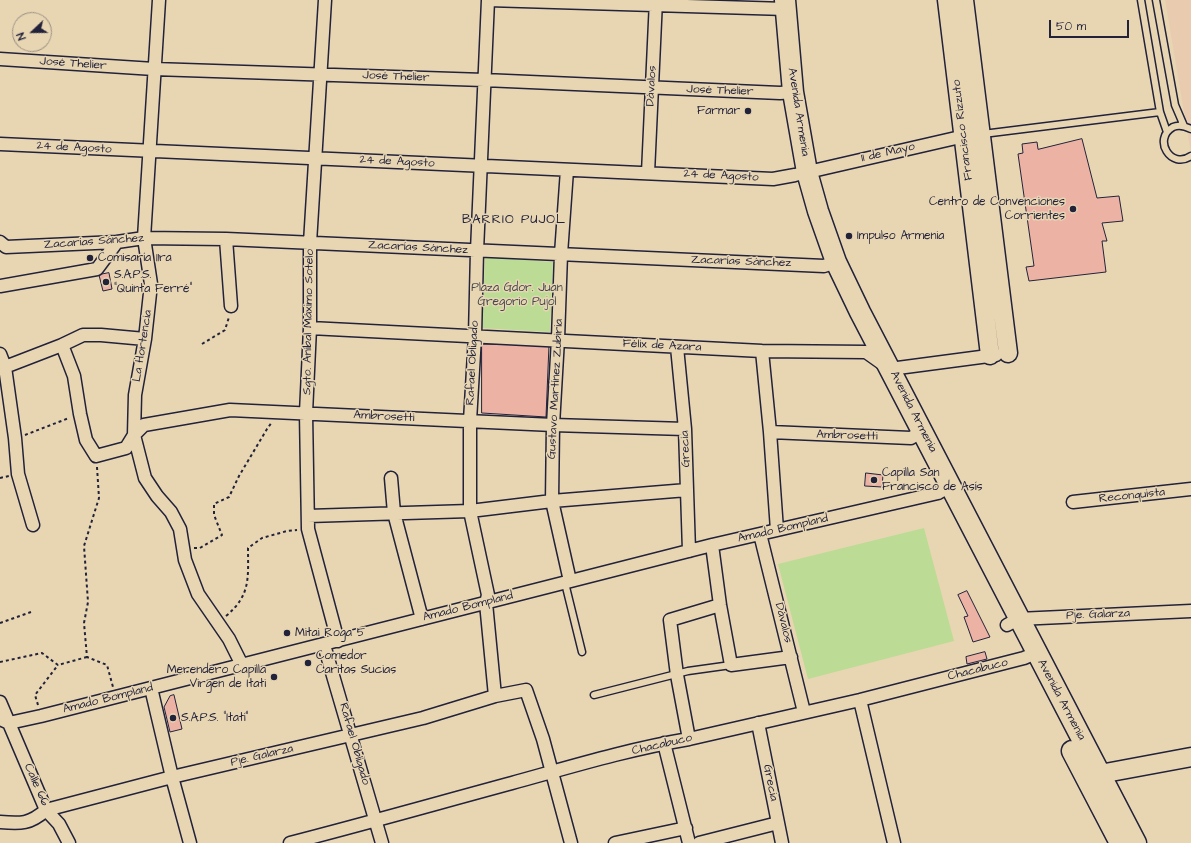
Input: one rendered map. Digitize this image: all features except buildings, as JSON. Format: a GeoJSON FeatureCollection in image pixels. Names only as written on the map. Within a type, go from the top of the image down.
{"type":"FeatureCollection","features":[{"type":"Feature","properties":{"kind":"main road","name":"Avenida Armenia"},"geometry":{"type":"LineString","coordinates":[[779,4],[786,93],[801,174],[818,211],[830,264],[846,313],[866,352],[917,435]]}},
{"type":"Feature","properties":{"kind":"main road","name":"Avenida Armenia"},"geometry":{"type":"LineString","coordinates":[[830,264],[860,312],[890,369],[917,435],[1093,777],[1120,843]]}},
{"type":"Feature","properties":{"kind":"main road","name":"Avenida Armenia"},"geometry":{"type":"LineString","coordinates":[[1093,777],[1136,843]]}},
{"type":"Feature","properties":{"kind":"street","name":"La Hortencia"},"geometry":{"type":"LineString","coordinates":[[159,0],[144,238],[151,284],[145,339],[135,395],[134,435],[145,478],[157,496],[171,512],[180,529],[185,560],[198,594],[229,639],[242,665]]}},
{"type":"Feature","properties":{"kind":"street","name":"Sgto. Aníbal Máximo Sotelo"},"geometry":{"type":"LineString","coordinates":[[324,0],[321,74],[310,243],[310,328],[306,413],[308,529],[338,641]]}},
{"type":"Feature","properties":{"kind":"street"},"geometry":{"type":"LineString","coordinates":[[488,0],[779,4]]}},
{"type":"Feature","properties":{"kind":"street","name":"Rafael Obligado"},"geometry":{"type":"LineString","coordinates":[[486,603],[488,595],[470,511],[470,421],[475,336],[477,251],[488,0]]}},
{"type":"Feature","properties":{"kind":"street","name":"Francisco Rizzuto"},"geometry":{"type":"LineString","coordinates":[[947,0],[973,135],[1008,353]]}},
{"type":"Feature","properties":{"kind":"street","name":"Francisco Rizzuto"},"geometry":{"type":"LineString","coordinates":[[964,0],[990,355]]}},
{"type":"Feature","properties":{"kind":"street","name":"Dávalos"},"geometry":{"type":"LineString","coordinates":[[648,173],[656,3]]}},
{"type":"Feature","properties":{"kind":"street","name":"José Thelier"},"geometry":{"type":"LineString","coordinates":[[0,59],[154,69],[484,80],[652,89],[786,93]]}},
{"type":"Feature","properties":{"kind":"street","name":"11 de Mayo"},"geometry":{"type":"LineString","coordinates":[[801,174],[973,135]]}},
{"type":"Feature","properties":{"kind":"street","name":"24 de Agosto"},"geometry":{"type":"LineString","coordinates":[[0,144],[773,179],[801,174]]}},
{"type":"Feature","properties":{"kind":"street","name":"Gustavo Martínez Zubiria"},"geometry":{"type":"LineString","coordinates":[[567,170],[561,254],[553,424],[552,502],[568,582]]}},
{"type":"Feature","properties":{"kind":"street","name":"Zacarías Sánchez"},"geometry":{"type":"LineString","coordinates":[[0,242],[6,247],[117,242],[144,238],[226,239],[477,251],[830,264]]}},
{"type":"Feature","properties":{"kind":"street"},"geometry":{"type":"LineString","coordinates":[[226,239],[231,306]]}},
{"type":"Feature","properties":{"kind":"street"},"geometry":{"type":"LineString","coordinates":[[0,286],[97,269],[117,242]]}},
{"type":"Feature","properties":{"kind":"street","name":"Félix de Azara"},"geometry":{"type":"LineString","coordinates":[[310,328],[762,351],[866,352]]}},
{"type":"Feature","properties":{"kind":"street"},"geometry":{"type":"LineString","coordinates":[[5,367],[62,345],[83,335],[145,339]]}},
{"type":"Feature","properties":{"kind":"street"},"geometry":{"type":"LineString","coordinates":[[62,345],[74,376],[86,440],[96,456]]}},
{"type":"Feature","properties":{"kind":"street","name":"Grecia"},"geometry":{"type":"LineString","coordinates":[[677,347],[686,429],[689,551]]}},
{"type":"Feature","properties":{"kind":"street"},"geometry":{"type":"LineString","coordinates":[[762,351],[770,432],[777,530]]}},
{"type":"Feature","properties":{"kind":"street"},"geometry":{"type":"LineString","coordinates":[[866,352],[890,369],[1008,353]]}},
{"type":"Feature","properties":{"kind":"street"},"geometry":{"type":"LineString","coordinates":[[0,354],[5,367],[15,438],[18,474],[33,525]]}},
{"type":"Feature","properties":{"kind":"street","name":"Ambrosetti"},"geometry":{"type":"LineString","coordinates":[[96,456],[126,448],[134,435],[144,425],[230,410],[686,429]]}},
{"type":"Feature","properties":{"kind":"street","name":"Ambrosetti"},"geometry":{"type":"LineString","coordinates":[[770,432],[917,435]]}},
{"type":"Feature","properties":{"kind":"street"},"geometry":{"type":"LineString","coordinates":[[391,478],[394,513],[422,619]]}},
{"type":"Feature","properties":{"kind":"street","name":"Amado Bompland"},"geometry":{"type":"LineString","coordinates":[[4,721],[41,716],[712,545],[944,489]]}},
{"type":"Feature","properties":{"kind":"street","name":"Reconquista"},"geometry":{"type":"LineString","coordinates":[[1073,502],[1191,489]]}},
{"type":"Feature","properties":{"kind":"street"},"geometry":{"type":"LineString","coordinates":[[308,516],[470,511],[687,490]]}},
{"type":"Feature","properties":{"kind":"street","name":"Dávalos"},"geometry":{"type":"LineString","coordinates":[[760,534],[804,712]]}},
{"type":"Feature","properties":{"kind":"street"},"geometry":{"type":"LineString","coordinates":[[712,545],[720,604],[731,665],[791,657]]}},
{"type":"Feature","properties":{"kind":"street"},"geometry":{"type":"LineString","coordinates":[[486,603],[495,696]]}},
{"type":"Feature","properties":{"kind":"street"},"geometry":{"type":"LineString","coordinates":[[689,739],[677,675],[670,620],[720,604]]}},
{"type":"Feature","properties":{"kind":"street","name":"Pje. Galarza"},"geometry":{"type":"LineString","coordinates":[[1013,622],[1191,612]]}},
{"type":"Feature","properties":{"kind":"street","name":"Rafael Obligado"},"geometry":{"type":"LineString","coordinates":[[324,645],[382,843]]}},
{"type":"Feature","properties":{"kind":"street","name":"Chacabuco"},"geometry":{"type":"LineString","coordinates":[[290,843],[664,743],[689,739],[860,700],[1030,656]]}},
{"type":"Feature","properties":{"kind":"street"},"geometry":{"type":"LineString","coordinates":[[151,688],[172,777],[190,843]]}},
{"type":"Feature","properties":{"kind":"street","name":"Pje. Galarza"},"geometry":{"type":"LineString","coordinates":[[0,822],[16,824],[35,819],[46,810],[172,777],[423,718],[495,696],[526,690],[543,740],[551,772]]}},
{"type":"Feature","properties":{"kind":"street"},"geometry":{"type":"LineString","coordinates":[[860,700],[894,843]]}},
{"type":"Feature","properties":{"kind":"street","name":"Calle 66"},"geometry":{"type":"LineString","coordinates":[[0,702],[4,721],[46,810],[59,824],[69,843]]}},
{"type":"Feature","properties":{"kind":"street","name":"Grecia"},"geometry":{"type":"LineString","coordinates":[[758,723],[782,843]]}},
{"type":"Feature","properties":{"kind":"street"},"geometry":{"type":"LineString","coordinates":[[664,743],[689,843]]}},
{"type":"Feature","properties":{"kind":"street"},"geometry":{"type":"LineString","coordinates":[[1093,777],[1191,757]]}},
{"type":"Feature","properties":{"kind":"street"},"geometry":{"type":"LineString","coordinates":[[551,772],[571,843]]}},
{"type":"Feature","properties":{"kind":"street"},"geometry":{"type":"LineString","coordinates":[[699,843],[778,823]]}},
{"type":"Feature","properties":{"kind":"street"},"geometry":{"type":"LineString","coordinates":[[615,843],[686,828]]}},
{"type":"Feature","properties":{"kind":"lane"},"geometry":{"type":"LineString","coordinates":[[1141,0],[1160,112],[1167,132],[1164,143],[1165,148],[1168,153],[1177,159],[1183,160],[1191,156]]}},
{"type":"Feature","properties":{"kind":"lane"},"geometry":{"type":"LineString","coordinates":[[1156,0],[1175,106],[1184,126]]}},
{"type":"Feature","properties":{"kind":"lane"},"geometry":{"type":"LineString","coordinates":[[973,135],[1160,112]]}},
{"type":"Feature","properties":{"kind":"lane"},"geometry":{"type":"LineString","coordinates":[[1167,132],[1176,126],[1184,126],[1191,129]]}},
{"type":"Feature","properties":{"kind":"lane"},"geometry":{"type":"LineString","coordinates":[[568,582],[582,652]]}},
{"type":"Feature","properties":{"kind":"lane"},"geometry":{"type":"LineString","coordinates":[[594,694],[677,675],[688,671],[731,665]]}},
{"type":"Feature","properties":{"kind":"path"},"geometry":{"type":"LineString","coordinates":[[202,344],[225,330],[229,321],[231,306]]}},
{"type":"Feature","properties":{"kind":"path"},"geometry":{"type":"LineString","coordinates":[[183,547],[200,548],[222,535],[214,515],[214,504],[229,497],[239,476],[266,429],[281,412]]}},
{"type":"Feature","properties":{"kind":"path"},"geometry":{"type":"LineString","coordinates":[[15,438],[80,414]]}},
{"type":"Feature","properties":{"kind":"path"},"geometry":{"type":"LineString","coordinates":[[88,657],[84,623],[88,602],[84,546],[100,498],[96,456]]}},
{"type":"Feature","properties":{"kind":"path"},"geometry":{"type":"LineString","coordinates":[[218,623],[237,607],[246,590],[248,548],[262,538],[287,531],[308,529]]}},
{"type":"Feature","properties":{"kind":"path"},"geometry":{"type":"LineString","coordinates":[[0,623],[31,612]]}},
{"type":"Feature","properties":{"kind":"path"},"geometry":{"type":"LineString","coordinates":[[0,662],[42,653],[58,665]]}},
{"type":"Feature","properties":{"kind":"path"},"geometry":{"type":"LineString","coordinates":[[41,716],[35,695],[58,665],[88,657],[107,665],[116,696]]}},
{"type":"Feature","properties":{"kind":"shaded area"},"geometry":{"type":"Polygon","coordinates":[[[1165,0],[1191,0],[1191,154],[1165,0]]]}},
{"type":"Feature","properties":{"kind":"green space","name":"Plaza Gdor. Juan Gregorio Pujol"},"geometry":{"type":"Polygon","coordinates":[[[485,257],[553,262],[550,332],[482,328],[485,257]]]}},
{"type":"Feature","properties":{"kind":"green space"},"geometry":{"type":"Polygon","coordinates":[[[924,528],[954,641],[808,679],[778,564],[924,528]]]}},
{"type":"Feature","properties":{"kind":"place","name":"Farmar"},"geometry":{"type":"Point","coordinates":[748,111]}},
{"type":"Feature","properties":{"kind":"place","name":"Centro de Convenciones Corrientes"},"geometry":{"type":"Point","coordinates":[1073,209]}},
{"type":"Feature","properties":{"kind":"place","name":"Impulso Armenia"},"geometry":{"type":"Point","coordinates":[849,236]}},
{"type":"Feature","properties":{"kind":"place","name":"Comisaría 11ra"},"geometry":{"type":"Point","coordinates":[90,258]}},
{"type":"Feature","properties":{"kind":"place","name":"S.A.P.S. \"Quinta Ferré\""},"geometry":{"type":"Point","coordinates":[106,282]}},
{"type":"Feature","properties":{"kind":"place","name":"Capilla San Francisco de Asís"},"geometry":{"type":"Point","coordinates":[874,480]}},
{"type":"Feature","properties":{"kind":"place","name":"Mitai Roga 5"},"geometry":{"type":"Point","coordinates":[287,633]}},
{"type":"Feature","properties":{"kind":"place","name":"Comedor Caritas Sucias"},"geometry":{"type":"Point","coordinates":[308,663]}},
{"type":"Feature","properties":{"kind":"place","name":"Merendero Capilla Virgen de Itati"},"geometry":{"type":"Point","coordinates":[274,677]}},
{"type":"Feature","properties":{"kind":"place","name":"S.A.P.S. \"Itatí\""},"geometry":{"type":"Point","coordinates":[173,718]}},
{"type":"Feature","properties":{"kind":"district","name":"BARRIO PUJOL"},"geometry":{"type":"Point","coordinates":[514,220]}}]}
